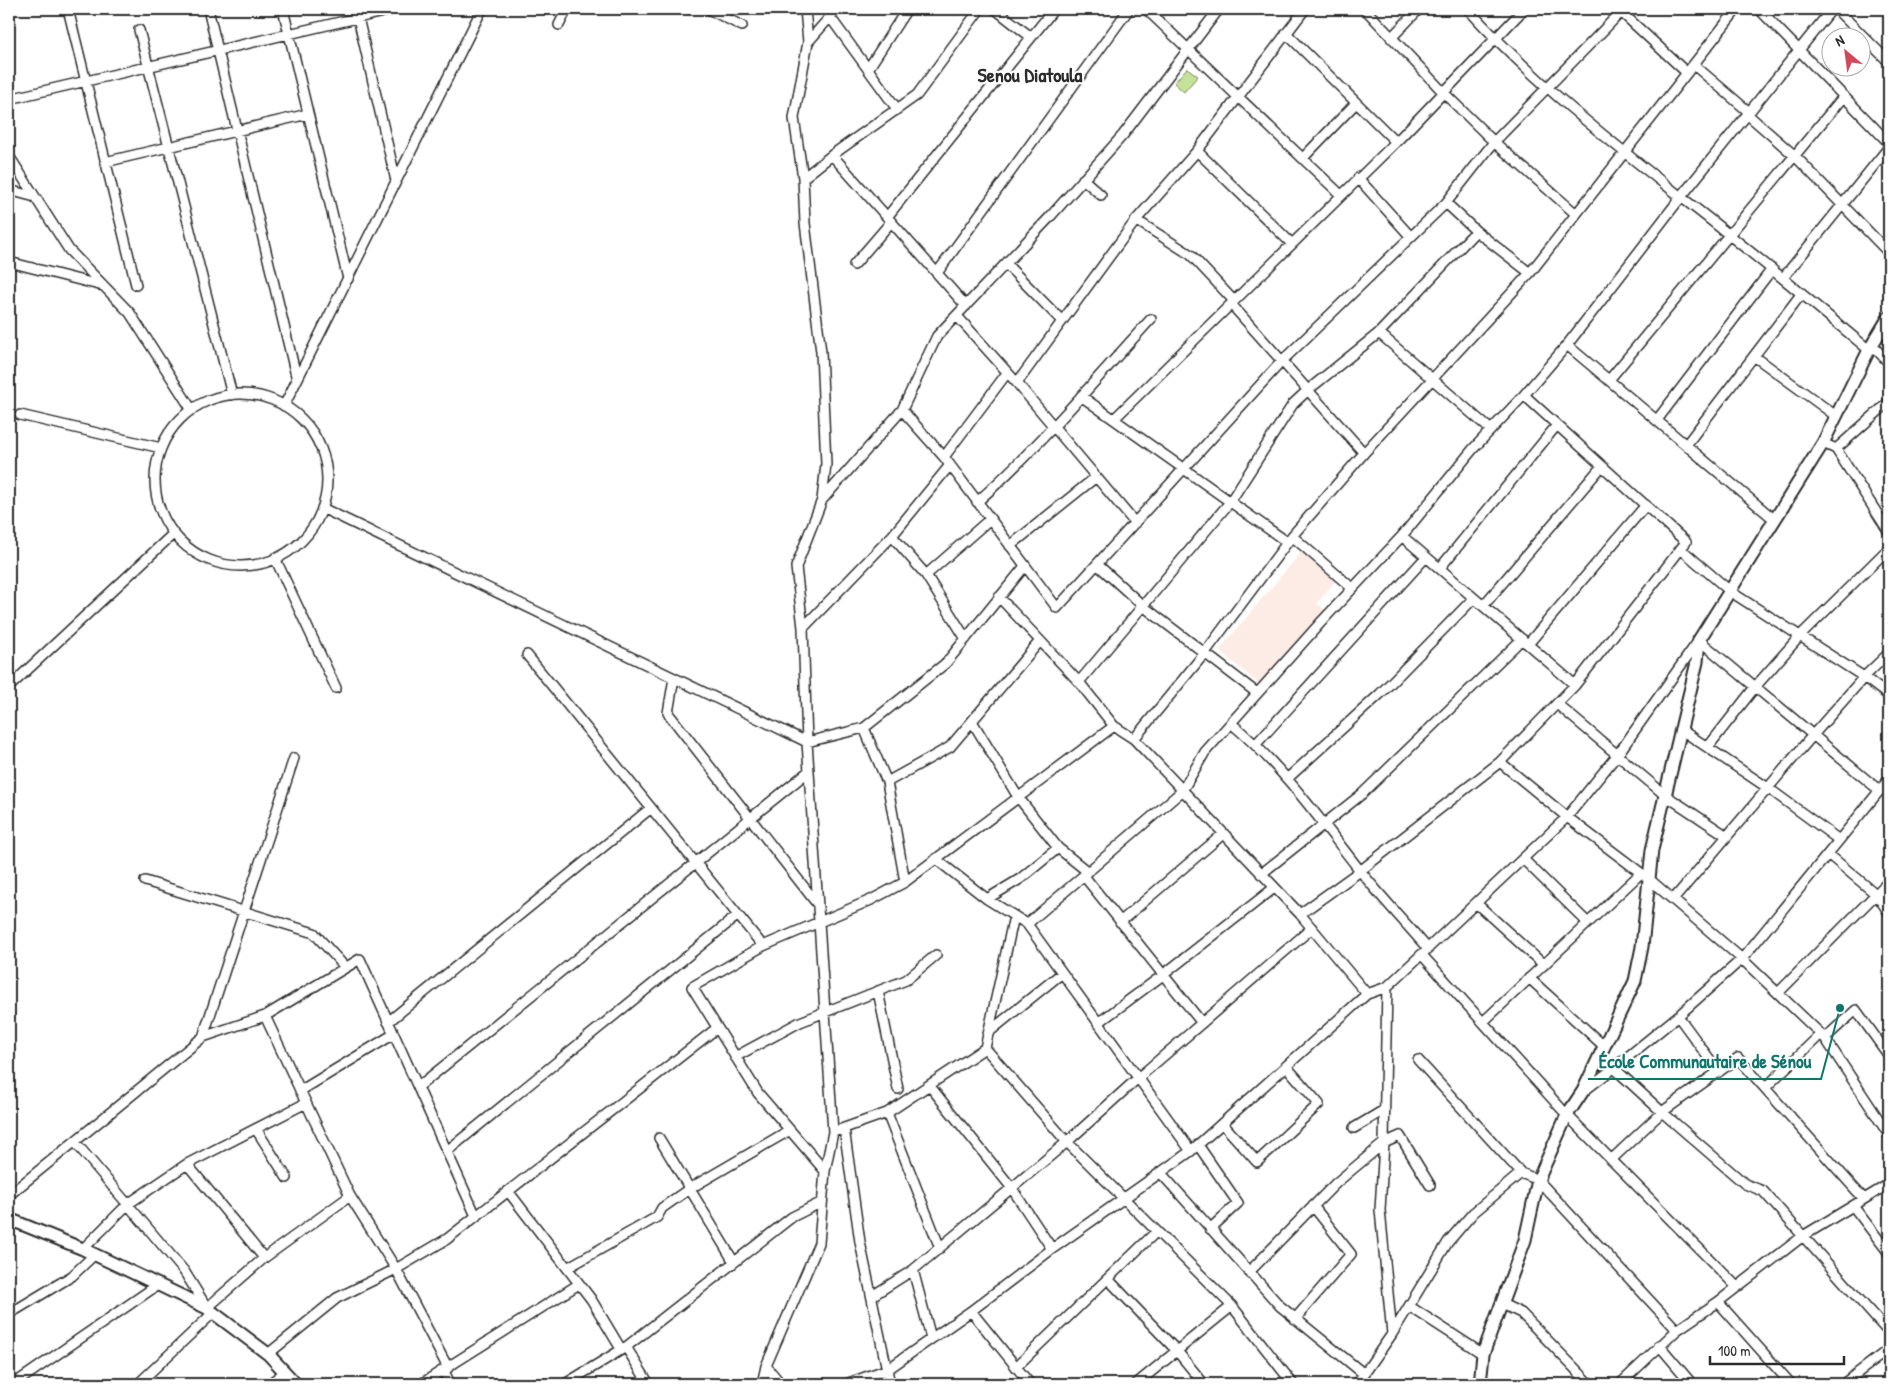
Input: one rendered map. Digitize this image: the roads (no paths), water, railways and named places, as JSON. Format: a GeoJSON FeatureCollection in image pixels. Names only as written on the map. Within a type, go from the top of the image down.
{"type":"FeatureCollection","features":[{"type":"Feature","properties":{"kind":"street"},"geometry":{"type":"LineString","coordinates":[[68,9],[136,285]]}},
{"type":"Feature","properties":{"kind":"street"},"geometry":{"type":"LineString","coordinates":[[208,9],[297,380]]}},
{"type":"Feature","properties":{"kind":"street"},"geometry":{"type":"LineString","coordinates":[[283,9],[348,279]]}},
{"type":"Feature","properties":{"kind":"street"},"geometry":{"type":"LineString","coordinates":[[9,99],[289,34],[357,13],[396,9]]}},
{"type":"Feature","properties":{"kind":"street"},"geometry":{"type":"LineString","coordinates":[[284,406],[482,9]]}},
{"type":"Feature","properties":{"kind":"street"},"geometry":{"type":"LineString","coordinates":[[560,26],[567,9]]}},
{"type":"Feature","properties":{"kind":"street"},"geometry":{"type":"LineString","coordinates":[[708,9],[742,26]]}},
{"type":"Feature","properties":{"kind":"street"},"geometry":{"type":"LineString","coordinates":[[762,1384],[766,1366],[819,1243],[825,1171],[832,1132],[807,742],[803,628],[796,567],[822,500],[826,464],[821,352],[805,223],[803,178],[794,118],[808,42],[805,9]]}},
{"type":"Feature","properties":{"kind":"street"},"geometry":{"type":"LineString","coordinates":[[808,42],[837,9]]}},
{"type":"Feature","properties":{"kind":"street"},"geometry":{"type":"LineString","coordinates":[[868,69],[907,9]]}},
{"type":"Feature","properties":{"kind":"street"},"geometry":{"type":"LineString","coordinates":[[803,178],[832,155],[918,95],[979,9]]}},
{"type":"Feature","properties":{"kind":"street"},"geometry":{"type":"LineString","coordinates":[[995,9],[1031,37]]}},
{"type":"Feature","properties":{"kind":"street"},"geometry":{"type":"LineString","coordinates":[[854,265],[1054,9]]}},
{"type":"Feature","properties":{"kind":"street"},"geometry":{"type":"LineString","coordinates":[[937,273],[1129,9]]}},
{"type":"Feature","properties":{"kind":"street"},"geometry":{"type":"LineString","coordinates":[[1146,9],[1342,195]]}},
{"type":"Feature","properties":{"kind":"street"},"geometry":{"type":"LineString","coordinates":[[822,500],[902,410],[937,336],[1006,264],[1123,135],[1219,9]]}},
{"type":"Feature","properties":{"kind":"street"},"geometry":{"type":"LineString","coordinates":[[1017,383],[1136,220],[1197,151],[1304,9]]}},
{"type":"Feature","properties":{"kind":"street"},"geometry":{"type":"LineString","coordinates":[[1364,9],[1443,92],[1494,142],[1576,214]]}},
{"type":"Feature","properties":{"kind":"street"},"geometry":{"type":"LineString","coordinates":[[1391,38],[1419,9]]}},
{"type":"Feature","properties":{"kind":"street"},"geometry":{"type":"LineString","coordinates":[[1468,9],[1495,39],[1624,153],[1889,363]]}},
{"type":"Feature","properties":{"kind":"street"},"geometry":{"type":"LineString","coordinates":[[1114,419],[1396,142],[1524,9]]}},
{"type":"Feature","properties":{"kind":"street"},"geometry":{"type":"LineString","coordinates":[[1759,9],[1889,143]]}},
{"type":"Feature","properties":{"kind":"street"},"geometry":{"type":"LineString","coordinates":[[1027,924],[1182,791],[1205,752],[1256,693],[1402,536],[1491,430],[1524,395],[1567,344],[1681,197],[1832,9]]}},
{"type":"Feature","properties":{"kind":"street"},"geometry":{"type":"LineString","coordinates":[[1836,9],[1889,62]]}},
{"type":"Feature","properties":{"kind":"street"},"geometry":{"type":"LineString","coordinates":[[902,410],[947,461],[1057,608],[1282,361],[1446,203],[1494,142],[1621,10],[1687,73]]}},
{"type":"Feature","properties":{"kind":"street"},"geometry":{"type":"LineString","coordinates":[[1134,739],[1204,654],[1289,539],[1364,453],[1530,273],[1694,65],[1732,11]]}},
{"type":"Feature","properties":{"kind":"street"},"geometry":{"type":"LineString","coordinates":[[357,13],[396,182]]}},
{"type":"Feature","properties":{"kind":"street"},"geometry":{"type":"LineString","coordinates":[[830,17],[897,109]]}},
{"type":"Feature","properties":{"kind":"street"},"geometry":{"type":"LineString","coordinates":[[139,30],[232,395]]}},
{"type":"Feature","properties":{"kind":"street"},"geometry":{"type":"LineString","coordinates":[[1286,33],[1396,142]]}},
{"type":"Feature","properties":{"kind":"street"},"geometry":{"type":"LineString","coordinates":[[1694,65],[1794,156],[1889,253]]}},
{"type":"Feature","properties":{"kind":"street"},"geometry":{"type":"LineString","coordinates":[[1610,380],[1844,96]]}},
{"type":"Feature","properties":{"kind":"street"},"geometry":{"type":"LineString","coordinates":[[1303,158],[1356,103]]}},
{"type":"Feature","properties":{"kind":"street"},"geometry":{"type":"LineString","coordinates":[[106,162],[308,114]]}},
{"type":"Feature","properties":{"kind":"street"},"geometry":{"type":"LineString","coordinates":[[1782,278],[1889,147]]}},
{"type":"Feature","properties":{"kind":"street"},"geometry":{"type":"LineString","coordinates":[[1197,151],[1292,244]]}},
{"type":"Feature","properties":{"kind":"street"},"geometry":{"type":"LineString","coordinates":[[832,155],[966,306]]}},
{"type":"Feature","properties":{"kind":"street"},"geometry":{"type":"LineString","coordinates":[[9,156],[69,250],[130,313],[192,410]]}},
{"type":"Feature","properties":{"kind":"street"},"geometry":{"type":"LineString","coordinates":[[1358,178],[1411,237]]}},
{"type":"Feature","properties":{"kind":"street"},"geometry":{"type":"LineString","coordinates":[[1083,179],[1101,195]]}},
{"type":"Feature","properties":{"kind":"street"},"geometry":{"type":"LineString","coordinates":[[9,190],[35,197]]}},
{"type":"Feature","properties":{"kind":"street"},"geometry":{"type":"LineString","coordinates":[[1446,203],[1476,232],[1530,273]]}},
{"type":"Feature","properties":{"kind":"street"},"geometry":{"type":"LineString","coordinates":[[1136,220],[1191,255],[1364,453]]}},
{"type":"Feature","properties":{"kind":"street"},"geometry":{"type":"LineString","coordinates":[[1079,682],[1230,502],[1293,404],[1379,333],[1476,232]]}},
{"type":"Feature","properties":{"kind":"street"},"geometry":{"type":"LineString","coordinates":[[9,262],[104,286]]}},
{"type":"Feature","properties":{"kind":"street"},"geometry":{"type":"LineString","coordinates":[[1006,264],[1062,321]]}},
{"type":"Feature","properties":{"kind":"street"},"geometry":{"type":"LineString","coordinates":[[1657,420],[1772,269]]}},
{"type":"Feature","properties":{"kind":"street"},"geometry":{"type":"LineString","coordinates":[[1686,445],[1802,293]]}},
{"type":"Feature","properties":{"kind":"street"},"geometry":{"type":"LineString","coordinates":[[957,316],[1017,383],[1135,524]]}},
{"type":"Feature","properties":{"kind":"street"},"geometry":{"type":"LineString","coordinates":[[846,1384],[888,1369],[1194,1148],[1367,994],[1387,987],[1567,817],[1618,754],[1699,640],[1730,592],[1823,443],[1871,347],[1889,317]]}},
{"type":"Feature","properties":{"kind":"street"},"geometry":{"type":"LineString","coordinates":[[977,502],[1003,479],[1150,319]]}},
{"type":"Feature","properties":{"kind":"street"},"geometry":{"type":"LineString","coordinates":[[1379,333],[1491,430]]}},
{"type":"Feature","properties":{"kind":"street"},"geometry":{"type":"LineString","coordinates":[[1567,344],[1775,520]]}},
{"type":"Feature","properties":{"kind":"street"},"geometry":{"type":"LineString","coordinates":[[1754,356],[1836,416]]}},
{"type":"Feature","properties":{"kind":"street"},"geometry":{"type":"LineString","coordinates":[[803,628],[892,536],[947,461],[1007,373]]}},
{"type":"Feature","properties":{"kind":"street"},"geometry":{"type":"LineString","coordinates":[[232,395],[264,397],[284,406],[297,415],[308,427],[321,450],[327,476],[322,508],[312,527],[306,536],[290,550],[276,558],[250,566],[218,563],[198,555],[180,542],[162,515],[156,495],[155,473],[161,448],[176,424],[192,410],[211,400],[232,395]]}},
{"type":"Feature","properties":{"kind":"street"},"geometry":{"type":"LineString","coordinates":[[1300,914],[1360,871],[1500,762],[1575,685],[1686,542],[1524,395]]}},
{"type":"Feature","properties":{"kind":"street"},"geometry":{"type":"LineString","coordinates":[[1081,396],[1230,502],[1289,539],[1352,588]]}},
{"type":"Feature","properties":{"kind":"street"},"geometry":{"type":"LineString","coordinates":[[1836,449],[1889,402]]}},
{"type":"Feature","properties":{"kind":"street"},"geometry":{"type":"LineString","coordinates":[[20,416],[161,448]]}},
{"type":"Feature","properties":{"kind":"street"},"geometry":{"type":"LineString","coordinates":[[1440,568],[1557,425]]}},
{"type":"Feature","properties":{"kind":"street"},"geometry":{"type":"LineString","coordinates":[[1823,443],[1836,449],[1889,532]]}},
{"type":"Feature","properties":{"kind":"street"},"geometry":{"type":"LineString","coordinates":[[1483,606],[1602,466]]}},
{"type":"Feature","properties":{"kind":"street"},"geometry":{"type":"LineString","coordinates":[[1010,546],[1096,477]]}},
{"type":"Feature","properties":{"kind":"street"},"geometry":{"type":"LineString","coordinates":[[1261,874],[1362,794],[1525,642],[1646,505]]}},
{"type":"Feature","properties":{"kind":"street"},"geometry":{"type":"LineString","coordinates":[[322,508],[807,742],[864,728],[946,663],[1025,566]]}},
{"type":"Feature","properties":{"kind":"street"},"geometry":{"type":"LineString","coordinates":[[926,575],[990,519]]}},
{"type":"Feature","properties":{"kind":"street"},"geometry":{"type":"LineString","coordinates":[[9,687],[173,534]]}},
{"type":"Feature","properties":{"kind":"street"},"geometry":{"type":"LineString","coordinates":[[892,536],[926,575],[966,639]]}},
{"type":"Feature","properties":{"kind":"street"},"geometry":{"type":"LineString","coordinates":[[1402,536],[1575,685]]}},
{"type":"Feature","properties":{"kind":"street"},"geometry":{"type":"LineString","coordinates":[[1708,747],[1755,687],[1800,636],[1889,548]]}},
{"type":"Feature","properties":{"kind":"street"},"geometry":{"type":"LineString","coordinates":[[1681,549],[1730,592],[1864,677],[1889,696]]}},
{"type":"Feature","properties":{"kind":"street"},"geometry":{"type":"LineString","coordinates":[[1256,744],[1426,557]]}},
{"type":"Feature","properties":{"kind":"street"},"geometry":{"type":"LineString","coordinates":[[276,558],[336,688]]}},
{"type":"Feature","properties":{"kind":"street"},"geometry":{"type":"LineString","coordinates":[[1098,564],[1143,606],[1256,693]]}},
{"type":"Feature","properties":{"kind":"street"},"geometry":{"type":"LineString","coordinates":[[1000,597],[1079,682],[1114,726],[1134,739],[1300,914],[1367,994]]}},
{"type":"Feature","properties":{"kind":"street"},"geometry":{"type":"LineString","coordinates":[[1288,778],[1380,694],[1474,598]]}},
{"type":"Feature","properties":{"kind":"street"},"geometry":{"type":"LineString","coordinates":[[1699,640],[1880,791]]}},
{"type":"Feature","properties":{"kind":"street"},"geometry":{"type":"LineString","coordinates":[[1480,1384],[1483,1354],[1525,1240],[1538,1180],[1567,1115],[1583,1091],[1635,981],[1642,947],[1645,876],[1697,662],[1699,640]]}},
{"type":"Feature","properties":{"kind":"street"},"geometry":{"type":"LineString","coordinates":[[887,782],[950,747],[1040,641]]}},
{"type":"Feature","properties":{"kind":"street"},"geometry":{"type":"LineString","coordinates":[[1673,900],[1813,735],[1864,677],[1889,653]]}},
{"type":"Feature","properties":{"kind":"street"},"geometry":{"type":"LineString","coordinates":[[527,655],[763,946]]}},
{"type":"Feature","properties":{"kind":"street"},"geometry":{"type":"LineString","coordinates":[[674,678],[668,713],[818,905]]}},
{"type":"Feature","properties":{"kind":"street"},"geometry":{"type":"LineString","coordinates":[[1557,704],[1665,795],[1727,836]]}},
{"type":"Feature","properties":{"kind":"street"},"geometry":{"type":"LineString","coordinates":[[972,721],[1018,797],[1058,848],[1086,874],[1120,922],[1202,1023]]}},
{"type":"Feature","properties":{"kind":"street"},"geometry":{"type":"LineString","coordinates":[[1231,723],[1256,744],[1288,778],[1360,871],[1483,1022],[1567,1115],[1737,1287]]}},
{"type":"Feature","properties":{"kind":"street"},"geometry":{"type":"LineString","coordinates":[[825,1171],[758,1093],[692,987],[763,946],[871,900],[905,882],[1114,726]]}},
{"type":"Feature","properties":{"kind":"street"},"geometry":{"type":"LineString","coordinates":[[864,728],[887,782],[905,882]]}},
{"type":"Feature","properties":{"kind":"street"},"geometry":{"type":"LineString","coordinates":[[1680,729],[1768,788],[1839,840]]}},
{"type":"Feature","properties":{"kind":"street"},"geometry":{"type":"LineString","coordinates":[[203,1037],[294,758]]}},
{"type":"Feature","properties":{"kind":"street"},"geometry":{"type":"LineString","coordinates":[[1500,762],[1567,817],[1645,876],[1742,960],[1823,1036],[1889,1135]]}},
{"type":"Feature","properties":{"kind":"street"},"geometry":{"type":"LineString","coordinates":[[418,1088],[809,771]]}},
{"type":"Feature","properties":{"kind":"street"},"geometry":{"type":"LineString","coordinates":[[1583,1091],[1678,1016],[1742,960],[1889,779]]}},
{"type":"Feature","properties":{"kind":"street"},"geometry":{"type":"LineString","coordinates":[[388,1022],[651,808]]}},
{"type":"Feature","properties":{"kind":"street"},"geometry":{"type":"LineString","coordinates":[[1120,922],[1223,834]]}},
{"type":"Feature","properties":{"kind":"street"},"geometry":{"type":"LineString","coordinates":[[987,899],[1020,879],[1058,848]]}},
{"type":"Feature","properties":{"kind":"street"},"geometry":{"type":"LineString","coordinates":[[1828,854],[1877,895],[1889,913]]}},
{"type":"Feature","properties":{"kind":"street"},"geometry":{"type":"LineString","coordinates":[[936,859],[987,899],[1027,924],[1138,1078],[1238,1203],[1210,1229]]}},
{"type":"Feature","properties":{"kind":"street"},"geometry":{"type":"LineString","coordinates":[[1523,859],[1588,923]]}},
{"type":"Feature","properties":{"kind":"street"},"geometry":{"type":"LineString","coordinates":[[1483,1022],[1588,923],[1645,876]]}},
{"type":"Feature","properties":{"kind":"street"},"geometry":{"type":"LineString","coordinates":[[145,881],[314,933],[345,967]]}},
{"type":"Feature","properties":{"kind":"street"},"geometry":{"type":"LineString","coordinates":[[1778,993],[1889,881]]}},
{"type":"Feature","properties":{"kind":"street"},"geometry":{"type":"LineString","coordinates":[[1098,1023],[1274,888]]}},
{"type":"Feature","properties":{"kind":"street"},"geometry":{"type":"LineString","coordinates":[[1476,903],[1544,964]]}},
{"type":"Feature","properties":{"kind":"street"},"geometry":{"type":"LineString","coordinates":[[447,1151],[738,915]]}},
{"type":"Feature","properties":{"kind":"street"},"geometry":{"type":"LineString","coordinates":[[832,1132],[887,1112],[986,1048],[1014,916]]}},
{"type":"Feature","properties":{"kind":"street"},"geometry":{"type":"LineString","coordinates":[[872,1296],[913,1270],[1067,1142],[1312,928]]}},
{"type":"Feature","properties":{"kind":"street"},"geometry":{"type":"LineString","coordinates":[[735,1057],[800,1022],[906,980],[936,954]]}},
{"type":"Feature","properties":{"kind":"street"},"geometry":{"type":"LineString","coordinates":[[9,1195],[203,1037],[265,1016],[360,959],[476,1216]]}},
{"type":"Feature","properties":{"kind":"street"},"geometry":{"type":"LineString","coordinates":[[989,1032],[1062,973]]}},
{"type":"Feature","properties":{"kind":"street"},"geometry":{"type":"LineString","coordinates":[[1529,978],[1605,1047]]}},
{"type":"Feature","properties":{"kind":"street"},"geometry":{"type":"LineString","coordinates":[[1387,987],[1384,1143],[1380,1210],[1392,1334]]}},
{"type":"Feature","properties":{"kind":"street"},"geometry":{"type":"LineString","coordinates":[[878,992],[898,1089]]}},
{"type":"Feature","properties":{"kind":"street"},"geometry":{"type":"LineString","coordinates":[[1765,1088],[1823,1036],[1856,1010],[1889,1056]]}},
{"type":"Feature","properties":{"kind":"street"},"geometry":{"type":"LineString","coordinates":[[265,1016],[350,1196],[396,1269],[446,1369],[450,1384]]}},
{"type":"Feature","properties":{"kind":"street"},"geometry":{"type":"LineString","coordinates":[[1678,1016],[1719,1072]]}},
{"type":"Feature","properties":{"kind":"street"},"geometry":{"type":"LineString","coordinates":[[268,1354],[337,1298],[396,1269],[447,1239],[717,1028]]}},
{"type":"Feature","properties":{"kind":"street"},"geometry":{"type":"LineString","coordinates":[[300,1091],[394,1034]]}},
{"type":"Feature","properties":{"kind":"street"},"geometry":{"type":"LineString","coordinates":[[986,1048],[1067,1142],[1232,1306],[1294,1384]]}},
{"type":"Feature","properties":{"kind":"street"},"geometry":{"type":"LineString","coordinates":[[1611,1160],[1662,1112],[1738,1058],[1864,1199]]}},
{"type":"Feature","properties":{"kind":"street"},"geometry":{"type":"LineString","coordinates":[[1418,1060],[1521,1173],[1538,1180],[1677,1330]]}},
{"type":"Feature","properties":{"kind":"street"},"geometry":{"type":"LineString","coordinates":[[1222,1123],[1257,1162],[1319,1104],[1286,1066]]}},
{"type":"Feature","properties":{"kind":"street"},"geometry":{"type":"LineString","coordinates":[[1614,1068],[1745,1184],[1763,1191],[1889,1334]]}},
{"type":"Feature","properties":{"kind":"street"},"geometry":{"type":"LineString","coordinates":[[929,1085],[1011,1187],[1052,1249]]}},
{"type":"Feature","properties":{"kind":"street"},"geometry":{"type":"LineString","coordinates":[[83,1249],[128,1204],[187,1164],[306,1103]]}},
{"type":"Feature","properties":{"kind":"street"},"geometry":{"type":"LineString","coordinates":[[1354,1128],[1384,1110]]}},
{"type":"Feature","properties":{"kind":"street"},"geometry":{"type":"LineString","coordinates":[[887,1112],[940,1248]]}},
{"type":"Feature","properties":{"kind":"street"},"geometry":{"type":"LineString","coordinates":[[844,1128],[860,1242],[890,1384]]}},
{"type":"Feature","properties":{"kind":"street"},"geometry":{"type":"LineString","coordinates":[[256,1129],[287,1178]]}},
{"type":"Feature","properties":{"kind":"street"},"geometry":{"type":"LineString","coordinates":[[566,1268],[657,1217],[662,1208],[690,1189],[790,1130]]}},
{"type":"Feature","properties":{"kind":"street"},"geometry":{"type":"LineString","coordinates":[[1249,1272],[1336,1182],[1384,1143],[1400,1136],[1430,1185]]}},
{"type":"Feature","properties":{"kind":"street"},"geometry":{"type":"LineString","coordinates":[[659,1138],[734,1262]]}},
{"type":"Feature","properties":{"kind":"street"},"geometry":{"type":"LineString","coordinates":[[75,1142],[184,1272],[210,1311]]}},
{"type":"Feature","properties":{"kind":"street"},"geometry":{"type":"LineString","coordinates":[[187,1164],[264,1258]]}},
{"type":"Feature","properties":{"kind":"street"},"geometry":{"type":"LineString","coordinates":[[1160,1172],[1280,1306],[1364,1374]]}},
{"type":"Feature","properties":{"kind":"street"},"geometry":{"type":"LineString","coordinates":[[1357,1384],[1392,1334],[1448,1242],[1473,1213],[1521,1173]]}},
{"type":"Feature","properties":{"kind":"street"},"geometry":{"type":"LineString","coordinates":[[1620,1384],[1677,1330],[1718,1302],[1803,1236],[1889,1184]]}},
{"type":"Feature","properties":{"kind":"street"},"geometry":{"type":"LineString","coordinates":[[508,1191],[591,1299],[649,1384]]}},
{"type":"Feature","properties":{"kind":"street"},"geometry":{"type":"LineString","coordinates":[[138,1384],[264,1258],[350,1196]]}},
{"type":"Feature","properties":{"kind":"street"},"geometry":{"type":"LineString","coordinates":[[565,1384],[624,1348],[792,1218],[822,1202]]}},
{"type":"Feature","properties":{"kind":"street"},"geometry":{"type":"LineString","coordinates":[[1296,1319],[1351,1254],[1313,1206]]}},
{"type":"Feature","properties":{"kind":"street"},"geometry":{"type":"LineString","coordinates":[[1853,1206],[1889,1253]]}},
{"type":"Feature","properties":{"kind":"street"},"geometry":{"type":"LineString","coordinates":[[9,1219],[95,1254],[159,1284],[210,1311],[268,1354],[296,1384]]}},
{"type":"Feature","properties":{"kind":"street"},"geometry":{"type":"LineString","coordinates":[[1016,1367],[1156,1232]]}},
{"type":"Feature","properties":{"kind":"street"},"geometry":{"type":"LineString","coordinates":[[9,1314],[72,1276],[95,1254]]}},
{"type":"Feature","properties":{"kind":"street"},"geometry":{"type":"LineString","coordinates":[[913,1270],[931,1338]]}},
{"type":"Feature","properties":{"kind":"street"},"geometry":{"type":"LineString","coordinates":[[1108,1279],[1177,1351],[1204,1384]]}},
{"type":"Feature","properties":{"kind":"street"},"geometry":{"type":"LineString","coordinates":[[14,1384],[159,1284]]}},
{"type":"Feature","properties":{"kind":"street"},"geometry":{"type":"LineString","coordinates":[[421,1384],[579,1284]]}},
{"type":"Feature","properties":{"kind":"street"},"geometry":{"type":"LineString","coordinates":[[1718,1302],[1791,1384]]}},
{"type":"Feature","properties":{"kind":"street"},"geometry":{"type":"LineString","coordinates":[[1502,1304],[1521,1313],[1590,1384]]}},
{"type":"Feature","properties":{"kind":"street"},"geometry":{"type":"LineString","coordinates":[[1136,1384],[1232,1306]]}},
{"type":"Feature","properties":{"kind":"street"},"geometry":{"type":"LineString","coordinates":[[1408,1306],[1483,1354]]}},
{"type":"Feature","properties":{"kind":"street"},"geometry":{"type":"LineString","coordinates":[[970,1310],[1030,1384]]}},
{"type":"Feature","properties":{"kind":"street"},"geometry":{"type":"LineString","coordinates":[[1659,1345],[1692,1384]]}},
{"type":"Feature","properties":{"kind":"street"},"geometry":{"type":"LineString","coordinates":[[1843,1384],[1889,1349]]}},
{"type":"Feature","properties":{"kind":"street"},"geometry":{"type":"LineString","coordinates":[[766,1366],[781,1384]]}},
{"type":"Feature","properties":{"kind":"street"},"geometry":{"type":"LineString","coordinates":[[269,1384],[285,1372]]}},
{"type":"Feature","properties":{"kind":"place","name":"École Communautaire de Sénou"},"geometry":{"type":"Point","coordinates":[1840,1008]}},
{"type":"Feature","properties":{"kind":"district","name":"Senou Diatoula"},"geometry":{"type":"Point","coordinates":[1030,74]}}]}
